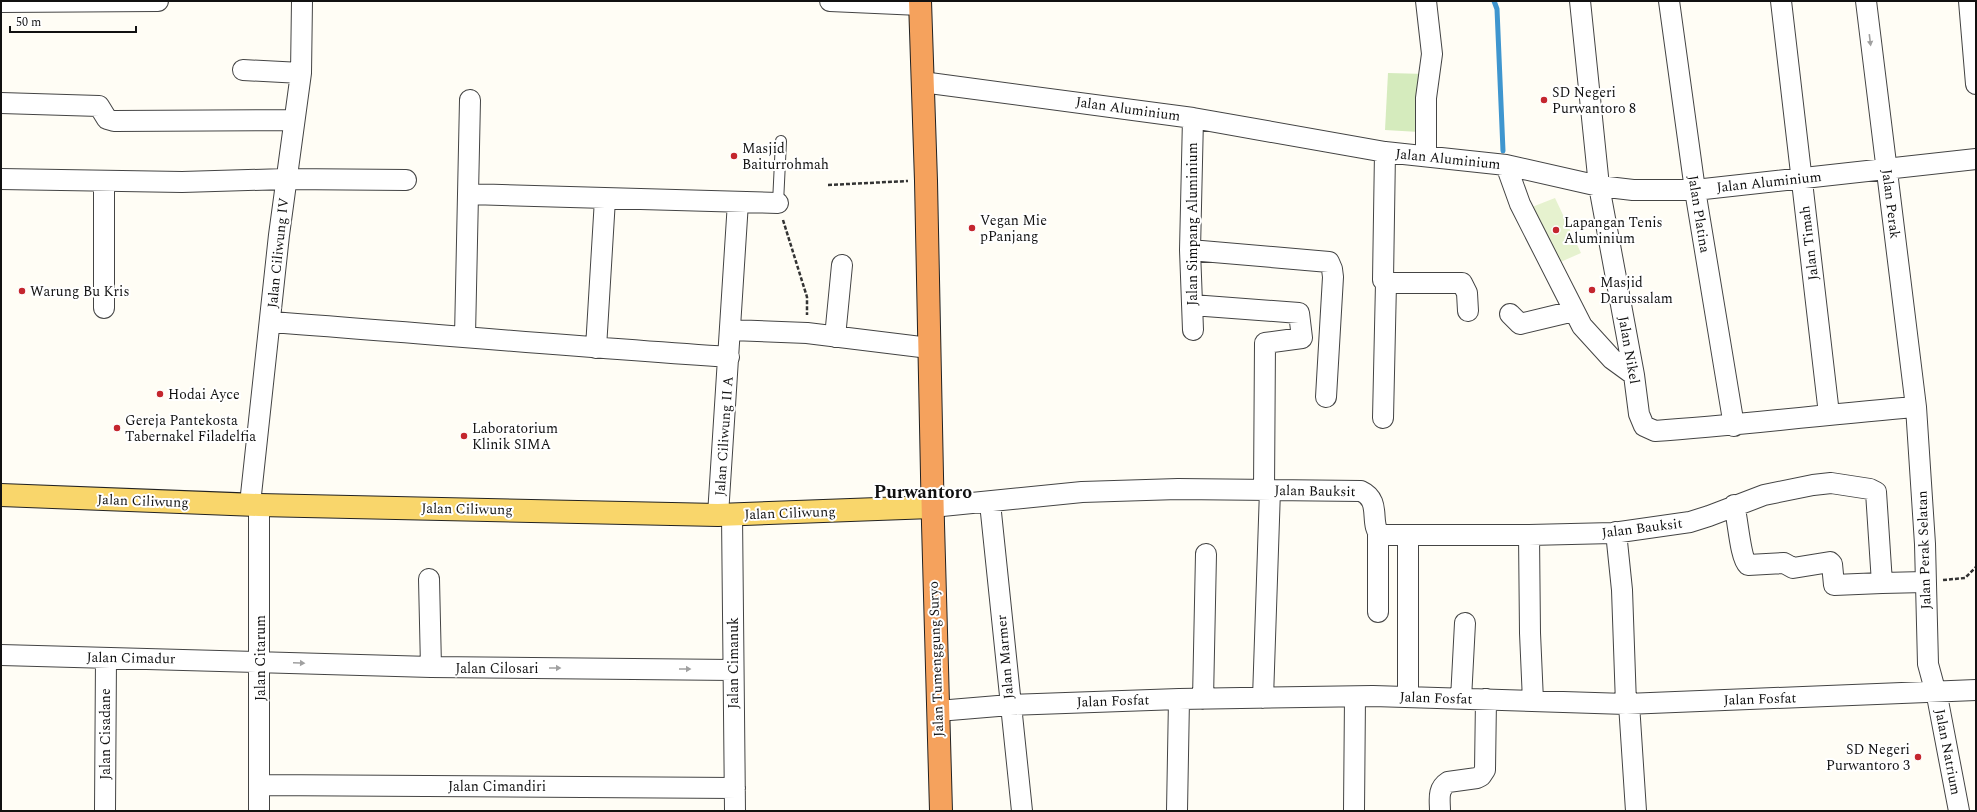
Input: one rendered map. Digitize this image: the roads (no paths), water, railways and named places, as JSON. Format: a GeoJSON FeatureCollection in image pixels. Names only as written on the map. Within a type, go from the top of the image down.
{"type":"FeatureCollection","features":[{"type":"Feature","properties":{"kind":"highway","name":"Jalan Tumenggung Suryo"},"geometry":{"type":"LineString","coordinates":[[920,3],[926,181],[932,507],[941,811]]}},
{"type":"Feature","properties":{"kind":"main road","name":"Jalan Ciliwung"},"geometry":{"type":"LineString","coordinates":[[1,495],[254,504],[725,515],[932,507]]}},
{"type":"Feature","properties":{"kind":"street"},"geometry":{"type":"LineString","coordinates":[[1,2],[158,1]]}},
{"type":"Feature","properties":{"kind":"street","name":"Jalan Ciliwung IV"},"geometry":{"type":"LineString","coordinates":[[254,504],[270,322],[286,179],[301,73],[302,1]]}},
{"type":"Feature","properties":{"kind":"street"},"geometry":{"type":"LineString","coordinates":[[830,1],[920,3]]}},
{"type":"Feature","properties":{"kind":"street"},"geometry":{"type":"LineString","coordinates":[[1426,1],[1432,54],[1426,98],[1426,156]]}},
{"type":"Feature","properties":{"kind":"street","name":"Jalan Nikel"},"geometry":{"type":"LineString","coordinates":[[1580,1],[1599,186],[1634,375],[1639,414],[1644,426],[1655,431],[1734,426],[1830,414],[1916,407]]}},
{"type":"Feature","properties":{"kind":"street","name":"Jalan Platina"},"geometry":{"type":"LineString","coordinates":[[1669,1],[1695,190],[1734,426]]}},
{"type":"Feature","properties":{"kind":"street","name":"Jalan Timah"},"geometry":{"type":"LineString","coordinates":[[1782,1],[1830,414]]}},
{"type":"Feature","properties":{"kind":"street","name":"Jalan Perak"},"geometry":{"type":"LineString","coordinates":[[1866,1],[1916,407]]}},
{"type":"Feature","properties":{"kind":"street"},"geometry":{"type":"LineString","coordinates":[[1969,1],[1976,84]]}},
{"type":"Feature","properties":{"kind":"street"},"geometry":{"type":"LineString","coordinates":[[243,70],[301,73]]}},
{"type":"Feature","properties":{"kind":"street","name":"Jalan Aluminium"},"geometry":{"type":"LineString","coordinates":[[922,82],[1193,118],[1385,152],[1506,165],[1599,186],[1633,190],[1695,190],[1976,159]]}},
{"type":"Feature","properties":{"kind":"street"},"geometry":{"type":"LineString","coordinates":[[465,336],[470,100]]}},
{"type":"Feature","properties":{"kind":"street"},"geometry":{"type":"LineString","coordinates":[[1,103],[99,106],[107,119],[114,121],[294,120]]}},
{"type":"Feature","properties":{"kind":"street","name":"Jalan Simpang Aluminium"},"geometry":{"type":"LineString","coordinates":[[1193,118],[1190,250],[1193,330]]}},
{"type":"Feature","properties":{"kind":"street"},"geometry":{"type":"LineString","coordinates":[[1383,418],[1386,283],[1383,276],[1385,152]]}},
{"type":"Feature","properties":{"kind":"street"},"geometry":{"type":"LineString","coordinates":[[1506,165],[1520,204],[1582,326],[1612,359],[1634,375]]}},
{"type":"Feature","properties":{"kind":"street"},"geometry":{"type":"LineString","coordinates":[[1,179],[104,182],[286,179],[406,180]]}},
{"type":"Feature","properties":{"kind":"street"},"geometry":{"type":"LineString","coordinates":[[104,182],[104,308]]}},
{"type":"Feature","properties":{"kind":"street"},"geometry":{"type":"LineString","coordinates":[[469,194],[778,203]]}},
{"type":"Feature","properties":{"kind":"street"},"geometry":{"type":"LineString","coordinates":[[596,348],[606,199]]}},
{"type":"Feature","properties":{"kind":"street","name":"Jalan Ciliwung II A"},"geometry":{"type":"LineString","coordinates":[[725,515],[729,356],[738,202]]}},
{"type":"Feature","properties":{"kind":"street"},"geometry":{"type":"LineString","coordinates":[[1190,250],[1329,262],[1333,277],[1326,397]]}},
{"type":"Feature","properties":{"kind":"street"},"geometry":{"type":"LineString","coordinates":[[835,337],[842,265]]}},
{"type":"Feature","properties":{"kind":"street"},"geometry":{"type":"LineString","coordinates":[[1386,283],[1462,283],[1467,293],[1468,312]]}},
{"type":"Feature","properties":{"kind":"street"},"geometry":{"type":"LineString","coordinates":[[1192,305],[1299,313],[1302,338],[1265,343],[1267,490],[1263,698]]}},
{"type":"Feature","properties":{"kind":"street"},"geometry":{"type":"LineString","coordinates":[[1510,314],[1520,324],[1574,311]]}},
{"type":"Feature","properties":{"kind":"street"},"geometry":{"type":"LineString","coordinates":[[270,322],[465,336],[596,348],[729,356]]}},
{"type":"Feature","properties":{"kind":"street"},"geometry":{"type":"LineString","coordinates":[[731,330],[807,333],[929,348]]}},
{"type":"Feature","properties":{"kind":"street","name":"Jalan Perak Selatan"},"geometry":{"type":"LineString","coordinates":[[1916,407],[1924,536],[1928,664],[1935,693]]}},
{"type":"Feature","properties":{"kind":"street","name":"Jalan Bauksit"},"geometry":{"type":"LineString","coordinates":[[932,507],[1082,492],[1267,490],[1361,491],[1368,494],[1373,500],[1378,533],[1388,536],[1529,535],[1616,532],[1690,522],[1764,494],[1831,483],[1873,490],[1877,495],[1878,542],[1882,583]]}},
{"type":"Feature","properties":{"kind":"street","name":"Jalan Marmer"},"geometry":{"type":"LineString","coordinates":[[990,502],[1022,811]]}},
{"type":"Feature","properties":{"kind":"street","name":"Jalan Citarum"},"geometry":{"type":"LineString","coordinates":[[254,504],[260,662],[259,811]]}},
{"type":"Feature","properties":{"kind":"street"},"geometry":{"type":"LineString","coordinates":[[1734,506],[1739,524],[1743,559],[1748,565],[1784,563],[1793,568],[1830,562],[1832,564],[1834,585],[1925,582]]}},
{"type":"Feature","properties":{"kind":"street","name":"Jalan Cimanuk"},"geometry":{"type":"LineString","coordinates":[[725,515],[733,670],[735,811]]}},
{"type":"Feature","properties":{"kind":"street"},"geometry":{"type":"LineString","coordinates":[[1616,532],[1622,590],[1628,704],[1636,811]]}},
{"type":"Feature","properties":{"kind":"street"},"geometry":{"type":"LineString","coordinates":[[1378,533],[1378,612]]}},
{"type":"Feature","properties":{"kind":"street"},"geometry":{"type":"LineString","coordinates":[[1529,535],[1530,633],[1533,701]]}},
{"type":"Feature","properties":{"kind":"street"},"geometry":{"type":"LineString","coordinates":[[1408,536],[1408,697]]}},
{"type":"Feature","properties":{"kind":"street"},"geometry":{"type":"LineString","coordinates":[[1202,699],[1206,554]]}},
{"type":"Feature","properties":{"kind":"street"},"geometry":{"type":"LineString","coordinates":[[429,579],[431,667]]}},
{"type":"Feature","properties":{"kind":"street"},"geometry":{"type":"LineString","coordinates":[[1461,699],[1465,623]]}},
{"type":"Feature","properties":{"kind":"street","name":"Jalan Cimadur"},"geometry":{"type":"LineString","coordinates":[[1,655],[260,662]]}},
{"type":"Feature","properties":{"kind":"street","name":"Jalan Cisadane"},"geometry":{"type":"LineString","coordinates":[[105,811],[106,658]]}},
{"type":"Feature","properties":{"kind":"street","name":"Jalan Cilosari"},"geometry":{"type":"LineString","coordinates":[[260,662],[431,667],[733,670]]}},
{"type":"Feature","properties":{"kind":"street","name":"Jalan Fosfat"},"geometry":{"type":"LineString","coordinates":[[938,711],[1010,705],[1179,699],[1408,697],[1628,704],[1935,693],[1976,690]]}},
{"type":"Feature","properties":{"kind":"street","name":"Jalan Natrium"},"geometry":{"type":"LineString","coordinates":[[1935,693],[1959,811]]}},
{"type":"Feature","properties":{"kind":"street"},"geometry":{"type":"LineString","coordinates":[[1354,811],[1355,697]]}},
{"type":"Feature","properties":{"kind":"street"},"geometry":{"type":"LineString","coordinates":[[1177,811],[1179,699]]}},
{"type":"Feature","properties":{"kind":"street"},"geometry":{"type":"LineString","coordinates":[[1440,811],[1440,790],[1444,784],[1448,782],[1477,778],[1484,774],[1486,699]]}},
{"type":"Feature","properties":{"kind":"street","name":"Jalan Cimandiri"},"geometry":{"type":"LineString","coordinates":[[259,785],[735,788]]}},
{"type":"Feature","properties":{"kind":"lane"},"geometry":{"type":"LineString","coordinates":[[778,203],[781,141]]}},
{"type":"Feature","properties":{"kind":"waterway"},"geometry":{"type":"LineString","coordinates":[[1494,1],[1497,9],[1503,151]]}},
{"type":"Feature","properties":{"kind":"place","name":"SD Negeri Purwantoro 8"},"geometry":{"type":"Point","coordinates":[1544,100]}},
{"type":"Feature","properties":{"kind":"place","name":"Masjid Baiturrohmah"},"geometry":{"type":"Point","coordinates":[734,156]}},
{"type":"Feature","properties":{"kind":"place","name":"Vegan Mie pPanjang"},"geometry":{"type":"Point","coordinates":[972,228]}},
{"type":"Feature","properties":{"kind":"place","name":"Lapangan Tenis Aluminium"},"geometry":{"type":"Point","coordinates":[1556,230]}},
{"type":"Feature","properties":{"kind":"place","name":"Masjid Darussalam"},"geometry":{"type":"Point","coordinates":[1592,290]}},
{"type":"Feature","properties":{"kind":"place","name":"Warung Bu Kris"},"geometry":{"type":"Point","coordinates":[22,291]}},
{"type":"Feature","properties":{"kind":"place","name":"Hodai Ayce"},"geometry":{"type":"Point","coordinates":[160,394]}},
{"type":"Feature","properties":{"kind":"place","name":"Gereja Pantekosta Tabernakel Filadelfia"},"geometry":{"type":"Point","coordinates":[117,428]}},
{"type":"Feature","properties":{"kind":"place","name":"Laboratorium Klinik SIMA"},"geometry":{"type":"Point","coordinates":[464,436]}},
{"type":"Feature","properties":{"kind":"place","name":"SD Negeri Purwantoro 3"},"geometry":{"type":"Point","coordinates":[1918,757]}},
{"type":"Feature","properties":{"kind":"district","name":"Purwantoro"},"geometry":{"type":"Point","coordinates":[923,492]}}]}
